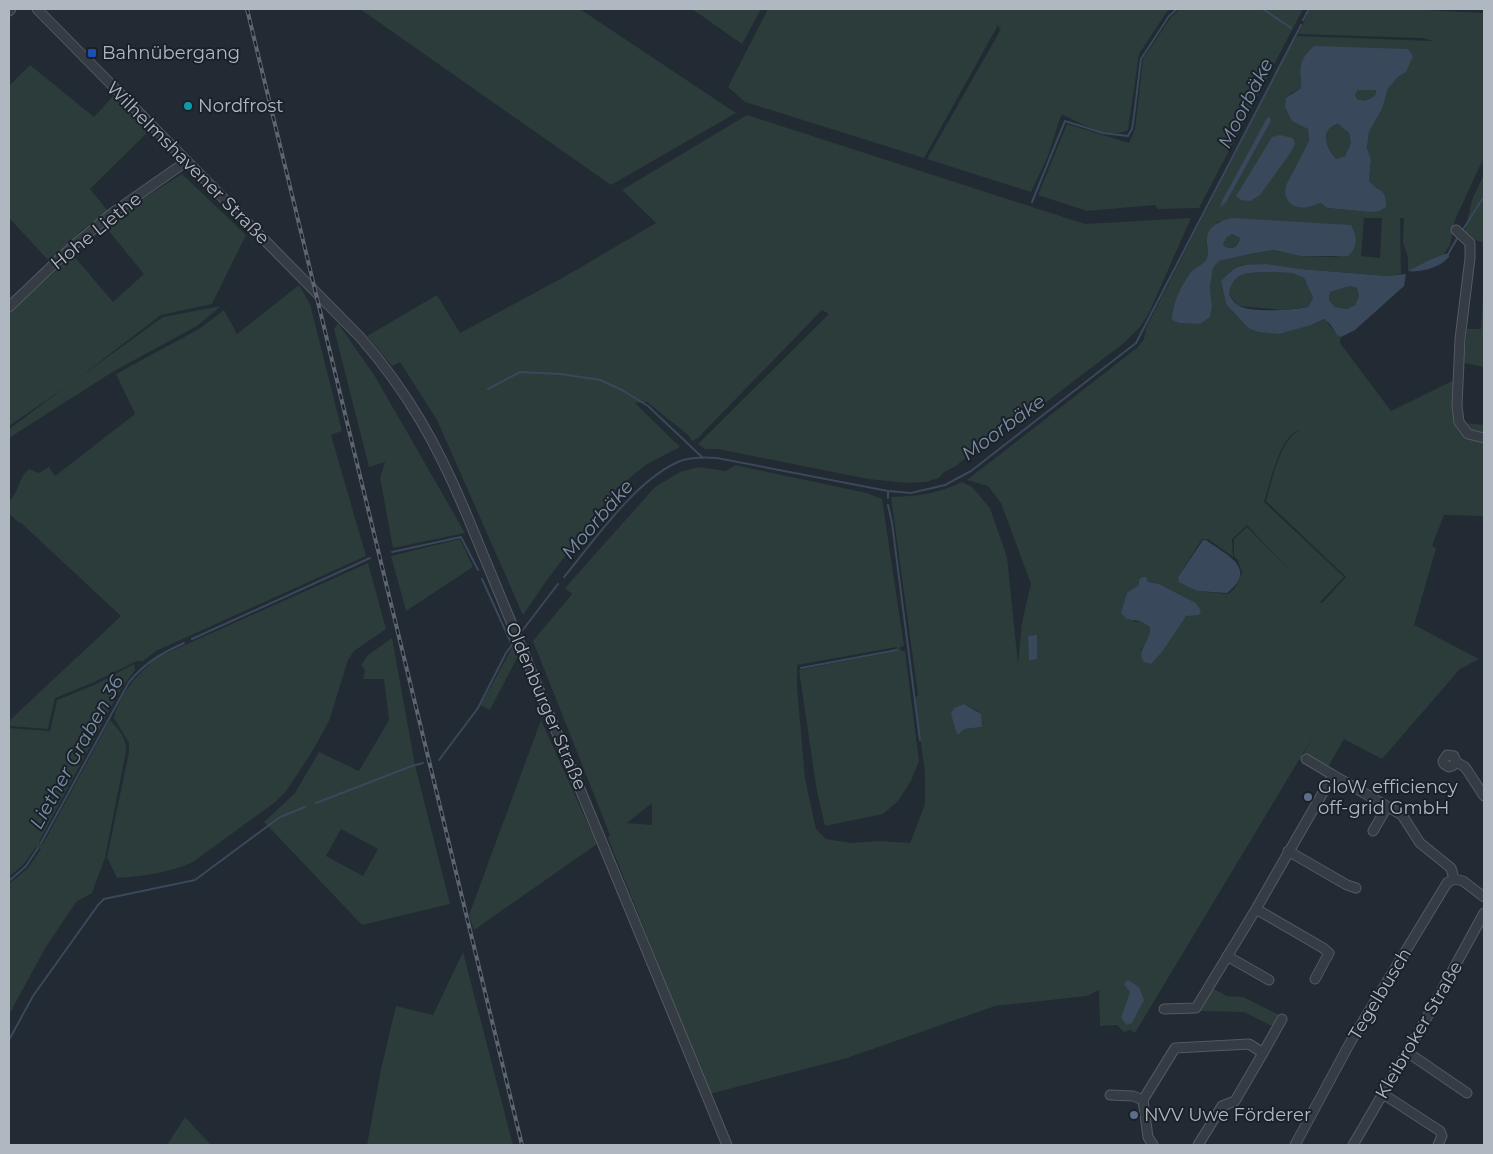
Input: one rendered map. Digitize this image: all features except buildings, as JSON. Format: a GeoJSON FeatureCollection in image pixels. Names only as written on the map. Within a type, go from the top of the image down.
{"type":"FeatureCollection","features":[{"type":"Feature","properties":{"kind":"street","name":"Wilhelmshavener Straße"},"geometry":{"type":"LineString","coordinates":[[37,9],[320,294]]}},
{"type":"Feature","properties":{"kind":"street","name":"Hohe Liethe"},"geometry":{"type":"LineString","coordinates":[[9,307],[72,247],[111,214],[187,161]]}},
{"type":"Feature","properties":{"kind":"street"},"geometry":{"type":"LineString","coordinates":[[1456,230],[1470,243],[1470,258],[1460,339],[1459,422],[1468,434],[1484,438]]}},
{"type":"Feature","properties":{"kind":"street","name":"Oldenburger Straße"},"geometry":{"type":"LineString","coordinates":[[320,294],[388,370],[410,401],[439,453],[550,715],[726,1145]]}},
{"type":"Feature","properties":{"kind":"street"},"geometry":{"type":"LineString","coordinates":[[1306,759],[1402,815],[1420,843],[1451,868],[1454,879],[1463,882],[1484,897]]}},
{"type":"Feature","properties":{"kind":"street"},"geometry":{"type":"LineString","coordinates":[[1456,762],[1465,767],[1484,796]]}},
{"type":"Feature","properties":{"kind":"street"},"geometry":{"type":"LineString","coordinates":[[1164,1009],[1196,1008],[1256,909],[1333,775]]}},
{"type":"Feature","properties":{"kind":"street"},"geometry":{"type":"LineString","coordinates":[[1373,831],[1387,807]]}},
{"type":"Feature","properties":{"kind":"street"},"geometry":{"type":"LineString","coordinates":[[1288,852],[1347,885],[1356,888]]}},
{"type":"Feature","properties":{"kind":"street","name":"Tegelbusch"},"geometry":{"type":"LineString","coordinates":[[1296,1145],[1371,1007],[1447,884],[1454,879]]}},
{"type":"Feature","properties":{"kind":"street"},"geometry":{"type":"LineString","coordinates":[[1256,909],[1323,948],[1329,954],[1315,979]]}},
{"type":"Feature","properties":{"kind":"street","name":"Kleibroker Straße"},"geometry":{"type":"LineString","coordinates":[[1353,1145],[1484,913]]}},
{"type":"Feature","properties":{"kind":"street"},"geometry":{"type":"LineString","coordinates":[[1227,956],[1268,980]]}},
{"type":"Feature","properties":{"kind":"street"},"geometry":{"type":"LineString","coordinates":[[1198,1145],[1222,1106],[1235,1101],[1282,1019]]}},
{"type":"Feature","properties":{"kind":"street"},"geometry":{"type":"LineString","coordinates":[[1153,1145],[1148,1137],[1143,1100],[1175,1048],[1249,1044],[1263,1053]]}},
{"type":"Feature","properties":{"kind":"street"},"geometry":{"type":"LineString","coordinates":[[1407,1052],[1467,1093]]}},
{"type":"Feature","properties":{"kind":"street"},"geometry":{"type":"LineString","coordinates":[[1383,1094],[1440,1131],[1442,1136],[1438,1145]]}},
{"type":"Feature","properties":{"kind":"street"},"geometry":{"type":"LineString","coordinates":[[1110,1095],[1134,1096],[1143,1100]]}},
{"type":"Feature","properties":{"kind":"shaded area"},"geometry":{"type":"Polygon","coordinates":[[[360,9],[580,9],[736,113],[611,185],[360,9]]]}},
{"type":"Feature","properties":{"kind":"shaded area"},"geometry":{"type":"Polygon","coordinates":[[[692,9],[761,9],[742,44],[692,9]]]}},
{"type":"Feature","properties":{"kind":"shaded area"},"geometry":{"type":"Polygon","coordinates":[[[768,9],[1171,9],[1166,13],[1139,54],[1128,130],[1120,133],[1103,132],[1062,115],[1048,156],[1031,192],[927,159],[1001,29],[996,24],[997,27],[924,158],[745,102],[728,87],[768,9]]]}},
{"type":"Feature","properties":{"kind":"shaded area"},"geometry":{"type":"Polygon","coordinates":[[[1180,9],[1303,9],[1199,208],[1158,209],[1155,205],[1087,211],[1038,195],[1067,124],[1129,143],[1135,129],[1143,59],[1171,17],[1180,9]]]}},
{"type":"Feature","properties":{"kind":"shaded area"},"geometry":{"type":"Polygon","coordinates":[[[1310,9],[1404,9],[1484,13],[1484,157],[1455,220],[1450,245],[1444,254],[1408,271],[1408,257],[1403,243],[1404,218],[1400,218],[1401,274],[1387,276],[1301,269],[1267,264],[1242,265],[1229,273],[1221,281],[1226,304],[1248,328],[1311,325],[1324,319],[1336,334],[1341,337],[1340,343],[1391,411],[1456,379],[1456,422],[1484,425],[1484,516],[1444,515],[1432,546],[1436,548],[1414,625],[1479,659],[1460,669],[1382,759],[1344,739],[1328,767],[1304,753],[1314,735],[1135,1033],[1130,1030],[1124,1032],[1117,1025],[1100,1026],[1099,990],[1087,996],[995,1006],[847,1058],[710,1094],[608,838],[610,835],[533,641],[572,594],[565,588],[655,487],[680,472],[698,467],[726,471],[735,465],[867,493],[882,499],[904,646],[900,647],[901,651],[905,651],[919,761],[911,781],[898,801],[883,814],[825,826],[817,792],[799,670],[897,651],[897,647],[797,665],[797,686],[805,779],[816,829],[826,839],[851,843],[879,841],[910,843],[925,804],[925,773],[915,698],[918,695],[891,497],[927,494],[962,482],[972,487],[990,508],[1007,557],[1018,664],[1022,622],[1031,584],[1001,503],[988,486],[967,480],[1138,347],[1144,339],[1146,328],[1289,48],[1297,36],[1433,41],[1422,38],[1298,34],[1310,9]],[[1406,72],[1300,76],[1301,88],[1291,93],[1285,107],[1294,120],[1308,129],[1309,141],[1286,185],[1301,207],[1321,203],[1327,208],[1370,212],[1379,188],[1373,186],[1369,181],[1371,160],[1367,148],[1369,132],[1382,109],[1388,89],[1398,77],[1406,72]],[[1270,117],[1221,207],[1227,201],[1271,121],[1270,117]],[[1364,218],[1361,256],[1380,258],[1382,218],[1364,218]],[[1219,221],[1213,226],[1207,239],[1208,255],[1206,261],[1192,271],[1184,282],[1179,323],[1200,324],[1212,306],[1210,288],[1213,268],[1219,261],[1274,250],[1300,256],[1339,257],[1219,221]],[[1300,430],[1293,434],[1281,450],[1264,502],[1344,577],[1320,602],[1322,603],[1346,577],[1266,501],[1282,451],[1293,435],[1300,430]],[[1247,525],[1232,539],[1233,557],[1208,539],[1202,539],[1178,577],[1197,591],[1228,594],[1235,588],[1242,573],[1238,560],[1234,556],[1234,539],[1247,527],[1290,571],[1247,525]],[[1148,582],[1139,585],[1134,622],[1140,621],[1150,627],[1147,640],[1140,651],[1162,652],[1178,624],[1192,614],[1196,603],[1159,584],[1148,582]],[[964,704],[964,729],[982,727],[978,711],[964,704]],[[652,803],[627,823],[652,825],[652,803]]]}},
{"type":"Feature","properties":{"kind":"shaded area"},"geometry":{"type":"Polygon","coordinates":[[[30,65],[94,117],[113,96],[148,132],[90,189],[108,211],[83,229],[50,262],[9,218],[9,86],[30,65]]]}},
{"type":"Feature","properties":{"kind":"shaded area"},"geometry":{"type":"Polygon","coordinates":[[[1358,90],[1377,90],[1372,98],[1362,100],[1357,99],[1355,95],[1358,90]]]}},
{"type":"Feature","properties":{"kind":"shaded area"},"geometry":{"type":"Polygon","coordinates":[[[747,115],[1085,224],[1191,218],[1149,313],[1141,326],[1124,343],[1020,422],[1014,416],[956,466],[944,472],[939,478],[926,482],[907,483],[868,479],[718,449],[705,449],[698,444],[829,314],[822,310],[698,438],[692,441],[688,435],[647,402],[635,403],[680,447],[647,464],[615,490],[523,615],[437,420],[400,362],[392,366],[367,336],[437,295],[460,333],[564,277],[656,223],[622,190],[747,115]]]}},
{"type":"Feature","properties":{"kind":"shaded area"},"geometry":{"type":"Polygon","coordinates":[[[1338,124],[1349,133],[1351,143],[1345,156],[1336,159],[1327,144],[1326,135],[1332,127],[1338,124]]]}},
{"type":"Feature","properties":{"kind":"shaded area"},"geometry":{"type":"Polygon","coordinates":[[[182,174],[246,235],[212,304],[161,315],[80,377],[163,317],[221,306],[197,326],[114,371],[9,438],[9,429],[64,388],[9,426],[9,314],[73,255],[113,302],[144,274],[103,224],[182,174]]]}},
{"type":"Feature","properties":{"kind":"shaded area"},"geometry":{"type":"Polygon","coordinates":[[[1484,174],[1484,243],[1464,236],[1472,200],[1484,174]]]}},
{"type":"Feature","properties":{"kind":"shaded area"},"geometry":{"type":"Polygon","coordinates":[[[1232,234],[1240,238],[1233,248],[1226,247],[1223,245],[1226,238],[1232,234]]]}},
{"type":"Feature","properties":{"kind":"shaded area"},"geometry":{"type":"Polygon","coordinates":[[[1248,273],[1292,273],[1304,278],[1313,298],[1308,307],[1283,310],[1238,306],[1229,294],[1234,281],[1248,273]]]}},
{"type":"Feature","properties":{"kind":"shaded area"},"geometry":{"type":"Polygon","coordinates":[[[1484,280],[1484,367],[1464,363],[1467,329],[1481,329],[1484,280]]]}},
{"type":"Feature","properties":{"kind":"shaded area"},"geometry":{"type":"Polygon","coordinates":[[[299,285],[310,304],[342,431],[331,435],[366,556],[156,651],[143,661],[137,661],[92,683],[55,698],[48,729],[9,726],[9,721],[121,616],[9,513],[9,502],[22,477],[29,469],[39,473],[49,467],[55,476],[135,414],[116,374],[199,329],[224,310],[237,334],[299,285]]]}},
{"type":"Feature","properties":{"kind":"shaded area"},"geometry":{"type":"Polygon","coordinates":[[[1350,286],[1357,288],[1359,296],[1355,305],[1347,309],[1335,307],[1329,300],[1330,292],[1350,286]]]}},
{"type":"Feature","properties":{"kind":"shaded area"},"geometry":{"type":"Polygon","coordinates":[[[338,323],[376,378],[465,533],[393,548],[380,478],[385,462],[369,467],[334,329],[338,323]]]}},
{"type":"Feature","properties":{"kind":"shaded area"},"geometry":{"type":"Polygon","coordinates":[[[460,539],[473,567],[406,611],[391,556],[460,539]]]}},
{"type":"Feature","properties":{"kind":"shaded area"},"geometry":{"type":"Polygon","coordinates":[[[368,563],[386,629],[354,651],[348,660],[329,721],[287,790],[274,803],[193,862],[166,871],[117,878],[107,857],[129,752],[129,743],[114,718],[120,700],[131,684],[158,657],[368,563]]]}},
{"type":"Feature","properties":{"kind":"shaded area"},"geometry":{"type":"Polygon","coordinates":[[[392,638],[415,765],[450,904],[362,925],[264,822],[295,793],[319,752],[359,771],[389,720],[384,679],[363,679],[365,670],[361,665],[368,655],[392,638]],[[341,829],[326,856],[363,876],[378,849],[341,829]]]}},
{"type":"Feature","properties":{"kind":"shaded area"},"geometry":{"type":"Polygon","coordinates":[[[513,646],[518,656],[490,710],[481,705],[513,646]]]}},
{"type":"Feature","properties":{"kind":"shaded area"},"geometry":{"type":"Polygon","coordinates":[[[134,664],[135,670],[119,692],[39,842],[43,844],[110,720],[124,738],[126,751],[105,858],[92,893],[76,902],[44,950],[9,1015],[9,884],[28,868],[41,849],[36,847],[24,864],[9,877],[9,728],[50,731],[57,700],[94,685],[134,664]]]}},
{"type":"Feature","properties":{"kind":"shaded area"},"geometry":{"type":"Polygon","coordinates":[[[541,720],[597,844],[474,930],[469,915],[541,720]]]}},
{"type":"Feature","properties":{"kind":"shaded area"},"geometry":{"type":"Polygon","coordinates":[[[463,952],[513,1145],[367,1145],[381,1069],[396,1006],[433,1015],[463,952]]]}},
{"type":"Feature","properties":{"kind":"shaded area"},"geometry":{"type":"Polygon","coordinates":[[[1210,987],[1227,996],[1243,997],[1279,1015],[1272,1026],[1244,1012],[1198,1011],[1210,987]]]}},
{"type":"Feature","properties":{"kind":"shaded area"},"geometry":{"type":"Polygon","coordinates":[[[185,1117],[211,1145],[167,1145],[185,1117]]]}},
{"type":"Feature","properties":{"kind":"water"},"geometry":{"type":"Polygon","coordinates":[[[1314,46],[1408,49],[1413,56],[1406,72],[1398,77],[1388,89],[1382,109],[1369,132],[1367,148],[1371,160],[1369,181],[1383,193],[1386,201],[1386,207],[1379,211],[1370,212],[1327,208],[1321,203],[1303,208],[1293,205],[1287,199],[1286,185],[1309,141],[1308,129],[1292,121],[1285,107],[1286,98],[1301,88],[1301,65],[1305,56],[1314,46]],[[1358,90],[1355,95],[1360,100],[1367,100],[1376,94],[1376,90],[1358,90]],[[1338,124],[1328,130],[1326,135],[1327,145],[1336,159],[1345,156],[1351,143],[1349,133],[1338,124]]]}},
{"type":"Feature","properties":{"kind":"water"},"geometry":{"type":"Polygon","coordinates":[[[1270,117],[1271,121],[1227,201],[1220,208],[1267,118],[1270,117]]]}},
{"type":"Feature","properties":{"kind":"water"},"geometry":{"type":"Polygon","coordinates":[[[1280,135],[1293,138],[1295,144],[1291,152],[1260,195],[1250,201],[1241,200],[1236,196],[1272,137],[1280,135]]]}},
{"type":"Feature","properties":{"kind":"water"},"geometry":{"type":"Polygon","coordinates":[[[1227,219],[1351,225],[1356,242],[1354,249],[1348,256],[1300,256],[1274,250],[1219,261],[1213,268],[1210,288],[1212,306],[1210,317],[1200,324],[1179,323],[1172,320],[1175,302],[1183,284],[1190,273],[1207,258],[1207,237],[1209,232],[1218,223],[1227,219]],[[1232,234],[1226,238],[1223,245],[1234,248],[1240,238],[1232,234]]]}},
{"type":"Feature","properties":{"kind":"water"},"geometry":{"type":"Polygon","coordinates":[[[1449,254],[1449,257],[1441,264],[1418,271],[1408,271],[1429,260],[1449,254]]]}},
{"type":"Feature","properties":{"kind":"water"},"geometry":{"type":"Polygon","coordinates":[[[1267,264],[1301,269],[1387,276],[1406,274],[1404,286],[1355,330],[1341,337],[1337,335],[1330,324],[1324,319],[1311,325],[1279,334],[1259,332],[1248,328],[1226,304],[1221,281],[1232,270],[1242,266],[1267,264]],[[1248,273],[1234,281],[1229,294],[1236,304],[1254,310],[1283,310],[1308,307],[1313,298],[1304,278],[1292,273],[1248,273]],[[1350,286],[1330,292],[1329,300],[1335,307],[1347,309],[1355,305],[1359,296],[1357,288],[1350,286]]]}},
{"type":"Feature","properties":{"kind":"water"},"geometry":{"type":"Polygon","coordinates":[[[1203,540],[1206,540],[1230,557],[1240,569],[1240,576],[1236,584],[1227,593],[1197,591],[1179,582],[1178,577],[1203,540]]]}},
{"type":"Feature","properties":{"kind":"water"},"geometry":{"type":"Polygon","coordinates":[[[1142,577],[1146,577],[1148,582],[1159,584],[1196,603],[1201,611],[1199,615],[1186,616],[1162,652],[1151,664],[1144,662],[1141,654],[1150,632],[1150,627],[1140,621],[1127,619],[1121,613],[1127,593],[1139,585],[1139,580],[1142,577]]]}},
{"type":"Feature","properties":{"kind":"water"},"geometry":{"type":"Polygon","coordinates":[[[1037,635],[1037,659],[1029,660],[1028,636],[1037,635]]]}},
{"type":"Feature","properties":{"kind":"water"},"geometry":{"type":"Polygon","coordinates":[[[964,704],[981,714],[982,727],[964,729],[957,734],[951,714],[954,708],[964,704]]]}},
{"type":"Feature","properties":{"kind":"water"},"geometry":{"type":"Polygon","coordinates":[[[1128,980],[1139,987],[1144,1000],[1132,1023],[1127,1025],[1121,1018],[1130,992],[1124,984],[1128,980]]]}},
{"type":"Feature","properties":{"kind":"waterway"},"geometry":{"type":"LineString","coordinates":[[1032,202],[1065,121],[1103,133],[1128,136],[1132,129],[1141,59],[1169,16],[1177,9]]}},
{"type":"Feature","properties":{"kind":"waterway"},"geometry":{"type":"LineString","coordinates":[[1263,9],[1291,28]]}},
{"type":"Feature","properties":{"kind":"waterway","name":"Moorbäke"},"geometry":{"type":"LineString","coordinates":[[1303,20],[1309,9]]}},
{"type":"Feature","properties":{"kind":"waterway","name":"Moorbäke"},"geometry":{"type":"LineString","coordinates":[[564,577],[603,528],[633,495],[666,468],[683,460],[691,458],[717,458],[888,491],[911,493],[945,485],[971,471],[1136,343],[1301,25]]}},
{"type":"Feature","properties":{"kind":"waterway"},"geometry":{"type":"LineString","coordinates":[[1462,231],[1484,198]]}},
{"type":"Feature","properties":{"kind":"waterway"},"geometry":{"type":"LineString","coordinates":[[1448,254],[1458,237]]}},
{"type":"Feature","properties":{"kind":"waterway"},"geometry":{"type":"LineString","coordinates":[[488,389],[520,372],[561,374],[600,380],[622,390],[648,406],[703,458]]}},
{"type":"Feature","properties":{"kind":"waterway","name":"Moorbäke"},"geometry":{"type":"LineString","coordinates":[[888,491],[888,498]]}},
{"type":"Feature","properties":{"kind":"waterway"},"geometry":{"type":"LineString","coordinates":[[888,505],[892,523],[920,740]]}},
{"type":"Feature","properties":{"kind":"waterway"},"geometry":{"type":"LineString","coordinates":[[392,552],[461,537],[478,570]]}},
{"type":"Feature","properties":{"kind":"waterway"},"geometry":{"type":"LineString","coordinates":[[192,639],[370,558]]}},
{"type":"Feature","properties":{"kind":"waterway","name":"Moorbäke"},"geometry":{"type":"LineString","coordinates":[[439,760],[478,708],[512,645],[482,579]]}},
{"type":"Feature","properties":{"kind":"waterway","name":"Moorbäke"},"geometry":{"type":"LineString","coordinates":[[522,631],[558,584]]}},
{"type":"Feature","properties":{"kind":"waterway","name":"Liether Graben 36"},"geometry":{"type":"LineString","coordinates":[[41,843],[129,682],[154,659],[184,643]]}},
{"type":"Feature","properties":{"kind":"waterway"},"geometry":{"type":"LineString","coordinates":[[801,668],[897,650]]}},
{"type":"Feature","properties":{"kind":"waterway"},"geometry":{"type":"LineString","coordinates":[[316,803],[423,763]]}},
{"type":"Feature","properties":{"kind":"waterway"},"geometry":{"type":"LineString","coordinates":[[9,1040],[33,996],[104,899],[195,880],[280,817],[305,807]]}},
{"type":"Feature","properties":{"kind":"waterway","name":"Liether Graben 36"},"geometry":{"type":"LineString","coordinates":[[9,881],[26,866],[38,848]]}},
{"type":"Feature","properties":{"kind":"railway"},"geometry":{"type":"LineString","coordinates":[[247,9],[522,1145]]}},
{"type":"Feature","properties":{"kind":"place","name":"Bahnübergang"},"geometry":{"type":"Point","coordinates":[92,53]}},
{"type":"Feature","properties":{"kind":"place","name":"Nordfrost"},"geometry":{"type":"Point","coordinates":[188,106]}},
{"type":"Feature","properties":{"kind":"place","name":"GloW efficiency off-grid GmbH"},"geometry":{"type":"Point","coordinates":[1308,797]}},
{"type":"Feature","properties":{"kind":"place","name":"NVV Uwe Förderer"},"geometry":{"type":"Point","coordinates":[1134,1115]}}]}
